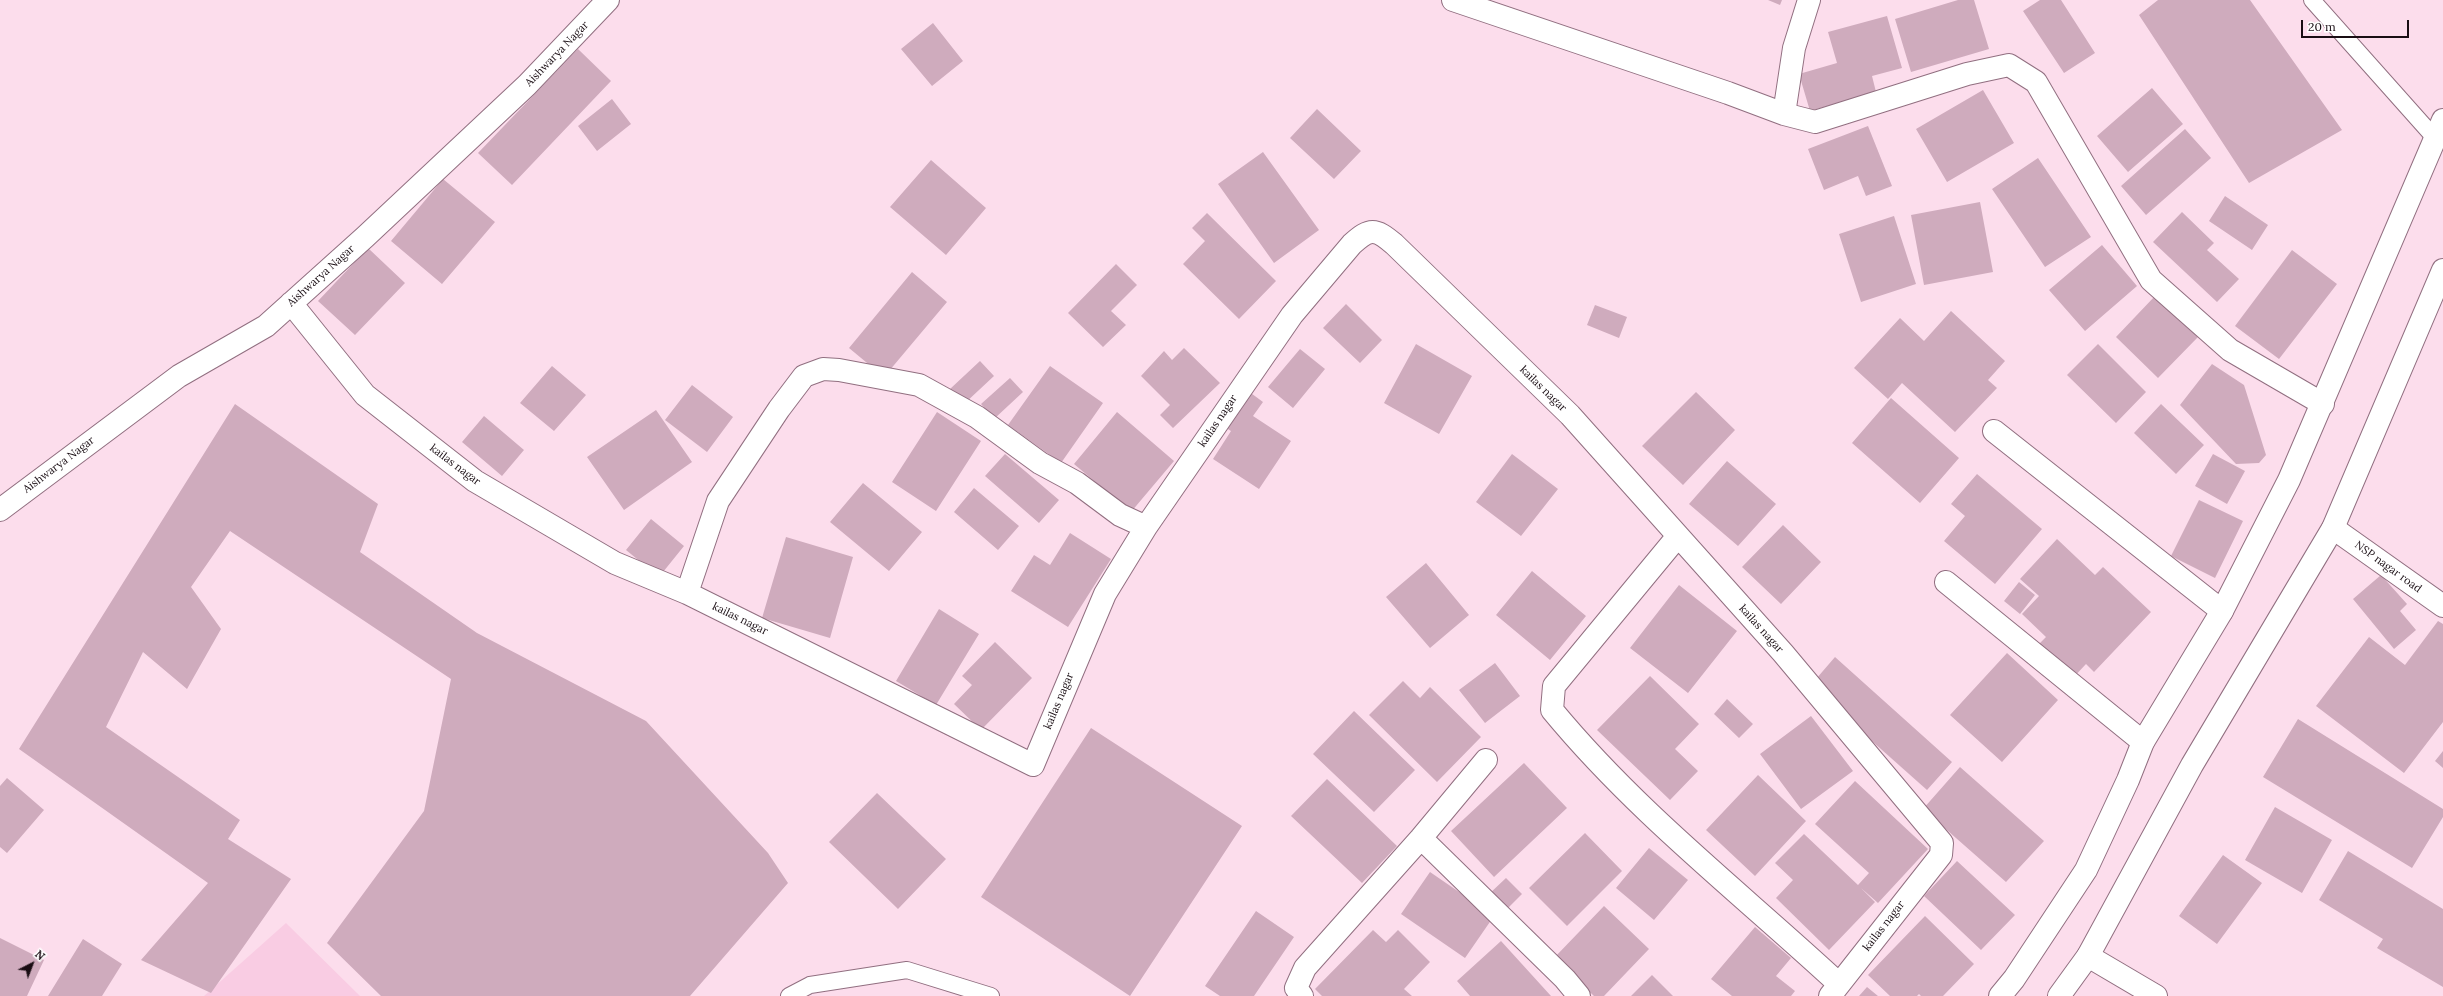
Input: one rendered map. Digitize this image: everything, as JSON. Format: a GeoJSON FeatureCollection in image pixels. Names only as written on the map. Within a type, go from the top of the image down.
{"type":"FeatureCollection","features":[{"type":"Feature","properties":{"kind":"street","name":"Aishwarya Nagar"},"geometry":{"type":"LineString","coordinates":[[0,510],[179,376],[266,326],[527,86],[608,0]]}},
{"type":"Feature","properties":{"kind":"street"},"geometry":{"type":"LineString","coordinates":[[1453,0],[1728,93],[1784,114],[1815,122],[1967,74],[2009,65],[2036,82],[2151,280],[2230,350],[2323,404]]}},
{"type":"Feature","properties":{"kind":"street"},"geometry":{"type":"LineString","coordinates":[[1784,114],[1794,48],[1808,0]]}},
{"type":"Feature","properties":{"kind":"street"},"geometry":{"type":"LineString","coordinates":[[2000,996],[2014,979],[2086,870],[2128,780],[2143,742],[2222,611],[2289,480],[2323,404],[2439,129]]}},
{"type":"Feature","properties":{"kind":"street","name":"kailas nagar"},"geometry":{"type":"LineString","coordinates":[[291,303],[365,395],[475,481],[616,563],[687,593],[1033,765],[1104,594],[1146,527],[1292,315],[1352,244],[1363,234],[1375,231],[1394,244],[1570,415],[1783,653],[1942,843],[1941,856],[1835,990]]}},
{"type":"Feature","properties":{"kind":"street"},"geometry":{"type":"LineString","coordinates":[[2058,996],[2088,956],[2192,765],[2333,528],[2443,270]]}},
{"type":"Feature","properties":{"kind":"street"},"geometry":{"type":"LineString","coordinates":[[687,593],[718,501],[779,409],[804,376],[823,369],[839,370],[919,385],[977,417],[1040,463],[1077,483],[1120,515],[1146,527]]}},
{"type":"Feature","properties":{"kind":"street"},"geometry":{"type":"LineString","coordinates":[[1994,431],[2222,611]]}},
{"type":"Feature","properties":{"kind":"street","name":"NSP nagar road"},"geometry":{"type":"LineString","coordinates":[[2333,528],[2443,606]]}},
{"type":"Feature","properties":{"kind":"street"},"geometry":{"type":"LineString","coordinates":[[1678,536],[1554,686],[1552,710],[1579,743],[1687,850],[1795,943],[1835,990]]}},
{"type":"Feature","properties":{"kind":"street"},"geometry":{"type":"LineString","coordinates":[[1946,582],[2143,742]]}},
{"type":"Feature","properties":{"kind":"street"},"geometry":{"type":"LineString","coordinates":[[1302,996],[1296,988],[1305,968],[1421,838],[1486,760]]}},
{"type":"Feature","properties":{"kind":"street"},"geometry":{"type":"LineString","coordinates":[[1421,838],[1565,979],[1579,996]]}},
{"type":"Feature","properties":{"kind":"street"},"geometry":{"type":"LineString","coordinates":[[2088,956],[2156,996]]}},
{"type":"Feature","properties":{"kind":"lane"},"geometry":{"type":"LineString","coordinates":[[2312,0],[2439,129]]}},
{"type":"Feature","properties":{"kind":"lane"},"geometry":{"type":"LineString","coordinates":[[789,996],[810,985],[907,970],[991,996]]}},
{"type":"Feature","properties":{"kind":"shaded area"},"geometry":{"type":"Polygon","coordinates":[[[286,923],[360,996],[204,996],[286,923]]]}},
{"type":"Feature","properties":{"kind":"building"},"geometry":{"type":"Polygon","coordinates":[[[1768,0],[1782,0],[1780,5],[1768,0]]]}},
{"type":"Feature","properties":{"kind":"building"},"geometry":{"type":"Polygon","coordinates":[[[1958,0],[1974,0],[1989,49],[1911,72],[1895,19],[1958,0]]]}},
{"type":"Feature","properties":{"kind":"building"},"geometry":{"type":"Polygon","coordinates":[[[2040,0],[2061,0],[2095,53],[2064,73],[2023,11],[2040,0]]]}},
{"type":"Feature","properties":{"kind":"building"},"geometry":{"type":"Polygon","coordinates":[[[2158,0],[2250,0],[2342,130],[2249,183],[2139,15],[2158,0]]]}},
{"type":"Feature","properties":{"kind":"building"},"geometry":{"type":"Polygon","coordinates":[[[1887,16],[1902,68],[1872,76],[1876,92],[1810,111],[1799,74],[1837,63],[1828,32],[1887,16]]]}},
{"type":"Feature","properties":{"kind":"building"},"geometry":{"type":"Polygon","coordinates":[[[933,23],[963,61],[932,86],[901,49],[933,23]]]}},
{"type":"Feature","properties":{"kind":"building"},"geometry":{"type":"Polygon","coordinates":[[[578,49],[611,81],[512,185],[478,153],[578,49]]]}},
{"type":"Feature","properties":{"kind":"building"},"geometry":{"type":"Polygon","coordinates":[[[2152,88],[2183,124],[2128,172],[2097,136],[2152,88]]]}},
{"type":"Feature","properties":{"kind":"building"},"geometry":{"type":"Polygon","coordinates":[[[1983,90],[2014,143],[1947,182],[1916,129],[1983,90]]]}},
{"type":"Feature","properties":{"kind":"building"},"geometry":{"type":"Polygon","coordinates":[[[612,99],[631,124],[597,151],[578,126],[612,99]]]}},
{"type":"Feature","properties":{"kind":"building"},"geometry":{"type":"Polygon","coordinates":[[[1317,109],[1361,151],[1334,179],[1290,138],[1317,109]]]}},
{"type":"Feature","properties":{"kind":"building"},"geometry":{"type":"Polygon","coordinates":[[[1868,126],[1892,186],[1866,196],[1858,176],[1824,190],[1808,149],[1868,126]]]}},
{"type":"Feature","properties":{"kind":"building"},"geometry":{"type":"Polygon","coordinates":[[[2185,129],[2211,158],[2146,215],[2121,186],[2185,129]]]}},
{"type":"Feature","properties":{"kind":"building"},"geometry":{"type":"Polygon","coordinates":[[[1263,152],[1319,230],[1274,263],[1218,184],[1263,152]]]}},
{"type":"Feature","properties":{"kind":"building"},"geometry":{"type":"Polygon","coordinates":[[[2038,158],[2091,237],[2045,267],[1992,189],[2038,158]]]}},
{"type":"Feature","properties":{"kind":"building"},"geometry":{"type":"Polygon","coordinates":[[[931,160],[986,208],[946,255],[890,207],[931,160]]]}},
{"type":"Feature","properties":{"kind":"building"},"geometry":{"type":"Polygon","coordinates":[[[443,179],[495,222],[442,284],[391,241],[443,179]]]}},
{"type":"Feature","properties":{"kind":"building"},"geometry":{"type":"Polygon","coordinates":[[[2225,196],[2268,225],[2252,250],[2209,221],[2225,196]]]}},
{"type":"Feature","properties":{"kind":"building"},"geometry":{"type":"Polygon","coordinates":[[[1980,202],[1993,272],[1924,285],[1911,215],[1980,202]]]}},
{"type":"Feature","properties":{"kind":"building"},"geometry":{"type":"Polygon","coordinates":[[[2182,212],[2214,243],[2207,250],[2239,279],[2217,302],[2153,242],[2182,212]]]}},
{"type":"Feature","properties":{"kind":"building"},"geometry":{"type":"Polygon","coordinates":[[[1207,213],[1276,281],[1239,319],[1183,264],[1205,241],[1192,228],[1207,213]]]}},
{"type":"Feature","properties":{"kind":"building"},"geometry":{"type":"Polygon","coordinates":[[[1894,216],[1916,284],[1861,302],[1839,234],[1894,216]]]}},
{"type":"Feature","properties":{"kind":"building"},"geometry":{"type":"Polygon","coordinates":[[[2102,245],[2137,286],[2085,331],[2049,290],[2102,245]]]}},
{"type":"Feature","properties":{"kind":"building"},"geometry":{"type":"Polygon","coordinates":[[[368,248],[405,283],[355,335],[318,301],[368,248]]]}},
{"type":"Feature","properties":{"kind":"building"},"geometry":{"type":"Polygon","coordinates":[[[2292,250],[2337,284],[2279,359],[2235,326],[2292,250]]]}},
{"type":"Feature","properties":{"kind":"building"},"geometry":{"type":"Polygon","coordinates":[[[1116,264],[1137,285],[1111,311],[1126,325],[1103,347],[1068,313],[1116,264]]]}},
{"type":"Feature","properties":{"kind":"building"},"geometry":{"type":"Polygon","coordinates":[[[912,272],[947,302],[884,377],[849,348],[912,272]]]}},
{"type":"Feature","properties":{"kind":"building"},"geometry":{"type":"Polygon","coordinates":[[[2155,296],[2198,337],[2158,378],[2116,337],[2155,296]]]}},
{"type":"Feature","properties":{"kind":"building"},"geometry":{"type":"Polygon","coordinates":[[[1346,304],[1382,340],[1360,363],[1323,328],[1346,304]]]}},
{"type":"Feature","properties":{"kind":"building"},"geometry":{"type":"Polygon","coordinates":[[[1595,305],[1627,317],[1619,338],[1587,325],[1595,305]]]}},
{"type":"Feature","properties":{"kind":"building"},"geometry":{"type":"Polygon","coordinates":[[[1951,311],[2005,361],[1988,380],[1997,388],[1955,432],[1902,383],[1888,399],[1854,368],[1900,318],[1924,341],[1951,311]]]}},
{"type":"Feature","properties":{"kind":"building"},"geometry":{"type":"Polygon","coordinates":[[[1416,344],[1472,376],[1439,434],[1384,403],[1416,344]]]}},
{"type":"Feature","properties":{"kind":"building"},"geometry":{"type":"Polygon","coordinates":[[[2098,344],[2146,392],[2116,423],[2067,375],[2098,344]]]}},
{"type":"Feature","properties":{"kind":"building"},"geometry":{"type":"Polygon","coordinates":[[[1184,348],[1220,383],[1173,428],[1160,415],[1170,405],[1141,376],[1164,351],[1172,360],[1184,348]]]}},
{"type":"Feature","properties":{"kind":"building"},"geometry":{"type":"Polygon","coordinates":[[[1300,349],[1325,369],[1293,408],[1268,387],[1300,349]]]}},
{"type":"Feature","properties":{"kind":"building"},"geometry":{"type":"Polygon","coordinates":[[[980,361],[994,376],[964,404],[950,389],[980,361]]]}},
{"type":"Feature","properties":{"kind":"building"},"geometry":{"type":"Polygon","coordinates":[[[2212,364],[2244,385],[2266,455],[2259,463],[2236,464],[2180,405],[2212,364]]]}},
{"type":"Feature","properties":{"kind":"building"},"geometry":{"type":"Polygon","coordinates":[[[552,366],[586,395],[554,431],[520,403],[552,366]]]}},
{"type":"Feature","properties":{"kind":"building"},"geometry":{"type":"Polygon","coordinates":[[[1050,366],[1103,403],[1061,463],[1008,425],[1050,366]]]}},
{"type":"Feature","properties":{"kind":"building"},"geometry":{"type":"Polygon","coordinates":[[[1010,378],[1023,392],[994,419],[981,404],[1010,378]]]}},
{"type":"Feature","properties":{"kind":"building"},"geometry":{"type":"Polygon","coordinates":[[[692,385],[733,417],[707,452],[665,420],[692,385]]]}},
{"type":"Feature","properties":{"kind":"building"},"geometry":{"type":"Polygon","coordinates":[[[1244,388],[1263,402],[1253,416],[1291,441],[1259,489],[1213,459],[1231,431],[1220,424],[1244,388]]]}},
{"type":"Feature","properties":{"kind":"building"},"geometry":{"type":"Polygon","coordinates":[[[1696,392],[1735,430],[1683,485],[1642,446],[1696,392]]]}},
{"type":"Feature","properties":{"kind":"building"},"geometry":{"type":"Polygon","coordinates":[[[1891,398],[1959,458],[1920,503],[1852,443],[1891,398]]]}},
{"type":"Feature","properties":{"kind":"building"},"geometry":{"type":"Polygon","coordinates":[[[235,404],[378,504],[360,552],[477,633],[646,721],[768,853],[788,883],[690,996],[381,996],[327,943],[424,811],[451,679],[230,531],[191,587],[221,629],[187,689],[143,652],[106,727],[240,820],[228,839],[291,879],[211,993],[141,960],[208,883],[19,749],[235,404]]]}},
{"type":"Feature","properties":{"kind":"building"},"geometry":{"type":"Polygon","coordinates":[[[2161,404],[2204,445],[2176,474],[2134,433],[2161,404]]]}},
{"type":"Feature","properties":{"kind":"building"},"geometry":{"type":"Polygon","coordinates":[[[656,410],[692,462],[624,510],[587,457],[656,410]]]}},
{"type":"Feature","properties":{"kind":"building"},"geometry":{"type":"Polygon","coordinates":[[[937,412],[981,441],[936,511],[892,482],[937,412]]]}},
{"type":"Feature","properties":{"kind":"building"},"geometry":{"type":"Polygon","coordinates":[[[1117,412],[1174,461],[1131,512],[1074,464],[1117,412]]]}},
{"type":"Feature","properties":{"kind":"building"},"geometry":{"type":"Polygon","coordinates":[[[484,416],[524,450],[502,476],[462,442],[484,416]]]}},
{"type":"Feature","properties":{"kind":"building"},"geometry":{"type":"Polygon","coordinates":[[[1005,454],[1059,500],[1039,523],[985,476],[1005,454]]]}},
{"type":"Feature","properties":{"kind":"building"},"geometry":{"type":"Polygon","coordinates":[[[1512,454],[1558,489],[1521,536],[1476,502],[1512,454]]]}},
{"type":"Feature","properties":{"kind":"building"},"geometry":{"type":"Polygon","coordinates":[[[2213,454],[2245,471],[2227,504],[2195,486],[2213,454]]]}},
{"type":"Feature","properties":{"kind":"building"},"geometry":{"type":"Polygon","coordinates":[[[1727,461],[1776,504],[1738,546],[1689,504],[1727,461]]]}},
{"type":"Feature","properties":{"kind":"building"},"geometry":{"type":"Polygon","coordinates":[[[1977,474],[2042,529],[1995,584],[1944,541],[1965,516],[1951,504],[1977,474]]]}},
{"type":"Feature","properties":{"kind":"building"},"geometry":{"type":"Polygon","coordinates":[[[863,483],[922,532],[889,571],[830,522],[863,483]]]}},
{"type":"Feature","properties":{"kind":"building"},"geometry":{"type":"Polygon","coordinates":[[[974,488],[1019,526],[998,550],[954,512],[974,488]]]}},
{"type":"Feature","properties":{"kind":"building"},"geometry":{"type":"Polygon","coordinates":[[[2199,500],[2243,521],[2215,578],[2171,556],[2199,500]]]}},
{"type":"Feature","properties":{"kind":"building"},"geometry":{"type":"Polygon","coordinates":[[[651,519],[684,546],[659,577],[626,550],[651,519]]]}},
{"type":"Feature","properties":{"kind":"building"},"geometry":{"type":"Polygon","coordinates":[[[1783,525],[1821,562],[1781,604],[1742,567],[1783,525]]]}},
{"type":"Feature","properties":{"kind":"building"},"geometry":{"type":"Polygon","coordinates":[[[1070,533],[1111,559],[1068,627],[1011,591],[1034,555],[1050,565],[1070,533]]]}},
{"type":"Feature","properties":{"kind":"building"},"geometry":{"type":"Polygon","coordinates":[[[786,537],[853,557],[830,638],[762,618],[786,537]]]}},
{"type":"Feature","properties":{"kind":"building"},"geometry":{"type":"Polygon","coordinates":[[[2057,539],[2095,575],[2103,567],[2151,612],[2094,672],[2086,664],[2071,680],[2036,647],[2046,637],[2022,614],[2039,596],[2020,579],[2057,539]]]}},
{"type":"Feature","properties":{"kind":"building"},"geometry":{"type":"Polygon","coordinates":[[[1426,563],[1469,615],[1430,648],[1386,597],[1426,563]]]}},
{"type":"Feature","properties":{"kind":"building"},"geometry":{"type":"Polygon","coordinates":[[[1532,571],[1586,616],[1550,660],[1496,615],[1532,571]]]}},
{"type":"Feature","properties":{"kind":"building"},"geometry":{"type":"Polygon","coordinates":[[[2381,575],[2407,604],[2400,611],[2416,630],[2394,649],[2353,599],[2381,575]]]}},
{"type":"Feature","properties":{"kind":"building"},"geometry":{"type":"Polygon","coordinates":[[[2019,582],[2035,595],[2020,614],[2004,601],[2019,582]]]}},
{"type":"Feature","properties":{"kind":"building"},"geometry":{"type":"Polygon","coordinates":[[[1679,585],[1737,631],[1688,693],[1630,648],[1679,585]]]}},
{"type":"Feature","properties":{"kind":"building"},"geometry":{"type":"Polygon","coordinates":[[[939,609],[979,634],[936,705],[896,681],[939,609]]]}},
{"type":"Feature","properties":{"kind":"building"},"geometry":{"type":"Polygon","coordinates":[[[2438,621],[2443,624],[2443,722],[2404,773],[2316,706],[2369,637],[2405,665],[2438,621]]]}},
{"type":"Feature","properties":{"kind":"building"},"geometry":{"type":"Polygon","coordinates":[[[995,642],[1032,678],[981,730],[954,704],[972,685],[962,676],[995,642]]]}},
{"type":"Feature","properties":{"kind":"building"},"geometry":{"type":"Polygon","coordinates":[[[2007,653],[2058,700],[2002,762],[1950,715],[2007,653]]]}},
{"type":"Feature","properties":{"kind":"building"},"geometry":{"type":"Polygon","coordinates":[[[1835,657],[1952,762],[1927,790],[1810,686],[1835,657]]]}},
{"type":"Feature","properties":{"kind":"building"},"geometry":{"type":"Polygon","coordinates":[[[1495,663],[1520,696],[1485,723],[1459,690],[1495,663]]]}},
{"type":"Feature","properties":{"kind":"building"},"geometry":{"type":"Polygon","coordinates":[[[1650,676],[1699,724],[1675,749],[1698,771],[1670,800],[1597,730],[1650,676]]]}},
{"type":"Feature","properties":{"kind":"building"},"geometry":{"type":"Polygon","coordinates":[[[1403,681],[1420,698],[1430,687],[1481,737],[1437,782],[1369,715],[1403,681]]]}},
{"type":"Feature","properties":{"kind":"building"},"geometry":{"type":"Polygon","coordinates":[[[1727,699],[1753,724],[1739,738],[1714,714],[1727,699]]]}},
{"type":"Feature","properties":{"kind":"building"},"geometry":{"type":"Polygon","coordinates":[[[1354,711],[1415,770],[1374,812],[1313,754],[1354,711]]]}},
{"type":"Feature","properties":{"kind":"building"},"geometry":{"type":"Polygon","coordinates":[[[1811,716],[1853,771],[1801,809],[1760,754],[1811,716]]]}},
{"type":"Feature","properties":{"kind":"building"},"geometry":{"type":"Polygon","coordinates":[[[2298,719],[2443,809],[2443,817],[2412,868],[2263,777],[2298,719]]]}},
{"type":"Feature","properties":{"kind":"building"},"geometry":{"type":"Polygon","coordinates":[[[1091,728],[1242,826],[1130,996],[981,897],[1091,728]]]}},
{"type":"Feature","properties":{"kind":"building"},"geometry":{"type":"Polygon","coordinates":[[[2443,751],[2443,768],[2435,761],[2443,751]]]}},
{"type":"Feature","properties":{"kind":"building"},"geometry":{"type":"Polygon","coordinates":[[[1524,763],[1567,808],[1494,877],[1451,831],[1524,763]]]}},
{"type":"Feature","properties":{"kind":"building"},"geometry":{"type":"Polygon","coordinates":[[[1960,767],[2044,841],[2006,882],[1923,809],[1960,767]]]}},
{"type":"Feature","properties":{"kind":"building"},"geometry":{"type":"Polygon","coordinates":[[[1758,775],[1806,821],[1755,876],[1706,830],[1758,775]]]}},
{"type":"Feature","properties":{"kind":"building"},"geometry":{"type":"Polygon","coordinates":[[[7,778],[44,810],[7,853],[0,847],[0,786],[7,778]]]}},
{"type":"Feature","properties":{"kind":"building"},"geometry":{"type":"Polygon","coordinates":[[[1327,779],[1397,846],[1362,883],[1291,816],[1327,779]]]}},
{"type":"Feature","properties":{"kind":"building"},"geometry":{"type":"Polygon","coordinates":[[[1855,781],[1928,849],[1878,903],[1861,888],[1875,902],[1829,950],[1776,898],[1793,880],[1775,863],[1804,834],[1858,885],[1869,873],[1815,824],[1855,781]]]}},
{"type":"Feature","properties":{"kind":"building"},"geometry":{"type":"Polygon","coordinates":[[[877,793],[946,859],[898,909],[829,842],[877,793]]]}},
{"type":"Feature","properties":{"kind":"building"},"geometry":{"type":"Polygon","coordinates":[[[2275,807],[2332,840],[2302,893],[2245,860],[2275,807]]]}},
{"type":"Feature","properties":{"kind":"building"},"geometry":{"type":"Polygon","coordinates":[[[1585,833],[1622,871],[1567,926],[1529,888],[1585,833]]]}},
{"type":"Feature","properties":{"kind":"building"},"geometry":{"type":"Polygon","coordinates":[[[1649,848],[1688,880],[1654,920],[1616,888],[1649,848]]]}},
{"type":"Feature","properties":{"kind":"building"},"geometry":{"type":"Polygon","coordinates":[[[2348,851],[2443,909],[2443,987],[2377,948],[2383,939],[2319,900],[2348,851]]]}},
{"type":"Feature","properties":{"kind":"building"},"geometry":{"type":"Polygon","coordinates":[[[2223,855],[2262,883],[2217,944],[2179,916],[2223,855]]]}},
{"type":"Feature","properties":{"kind":"building"},"geometry":{"type":"Polygon","coordinates":[[[1957,861],[2015,915],[1981,950],[1924,896],[1957,861]]]}},
{"type":"Feature","properties":{"kind":"building"},"geometry":{"type":"Polygon","coordinates":[[[1430,872],[1494,916],[1465,958],[1401,914],[1430,872]]]}},
{"type":"Feature","properties":{"kind":"building"},"geometry":{"type":"Polygon","coordinates":[[[1506,878],[1522,894],[1504,912],[1488,895],[1506,878]]]}},
{"type":"Feature","properties":{"kind":"building"},"geometry":{"type":"Polygon","coordinates":[[[1604,906],[1649,949],[1604,996],[1594,996],[1554,958],[1604,906]]]}},
{"type":"Feature","properties":{"kind":"building"},"geometry":{"type":"Polygon","coordinates":[[[1256,911],[1294,937],[1254,996],[1220,996],[1205,986],[1256,911]]]}},
{"type":"Feature","properties":{"kind":"building"},"geometry":{"type":"Polygon","coordinates":[[[1925,916],[1974,964],[1943,996],[1921,996],[1919,994],[1917,996],[1890,996],[1868,975],[1925,916]]]}},
{"type":"Feature","properties":{"kind":"building"},"geometry":{"type":"Polygon","coordinates":[[[1755,927],[1791,958],[1776,976],[1795,991],[1791,996],[1732,996],[1711,979],[1755,927]]]}},
{"type":"Feature","properties":{"kind":"building"},"geometry":{"type":"Polygon","coordinates":[[[1373,930],[1386,942],[1398,930],[1430,962],[1404,989],[1412,996],[1322,996],[1315,989],[1373,930]]]}},
{"type":"Feature","properties":{"kind":"building"},"geometry":{"type":"Polygon","coordinates":[[[0,938],[44,960],[27,996],[0,996],[0,938]]]}},
{"type":"Feature","properties":{"kind":"building"},"geometry":{"type":"Polygon","coordinates":[[[83,939],[122,964],[102,996],[48,996],[83,939]]]}},
{"type":"Feature","properties":{"kind":"building"},"geometry":{"type":"Polygon","coordinates":[[[1501,941],[1551,996],[1470,996],[1457,981],[1501,941]]]}},
{"type":"Feature","properties":{"kind":"building"},"geometry":{"type":"Polygon","coordinates":[[[1652,975],[1673,996],[1631,996],[1652,975]]]}},
{"type":"Feature","properties":{"kind":"building"},"geometry":{"type":"Polygon","coordinates":[[[1867,987],[1878,996],[1859,996],[1867,987]]]}}]}
